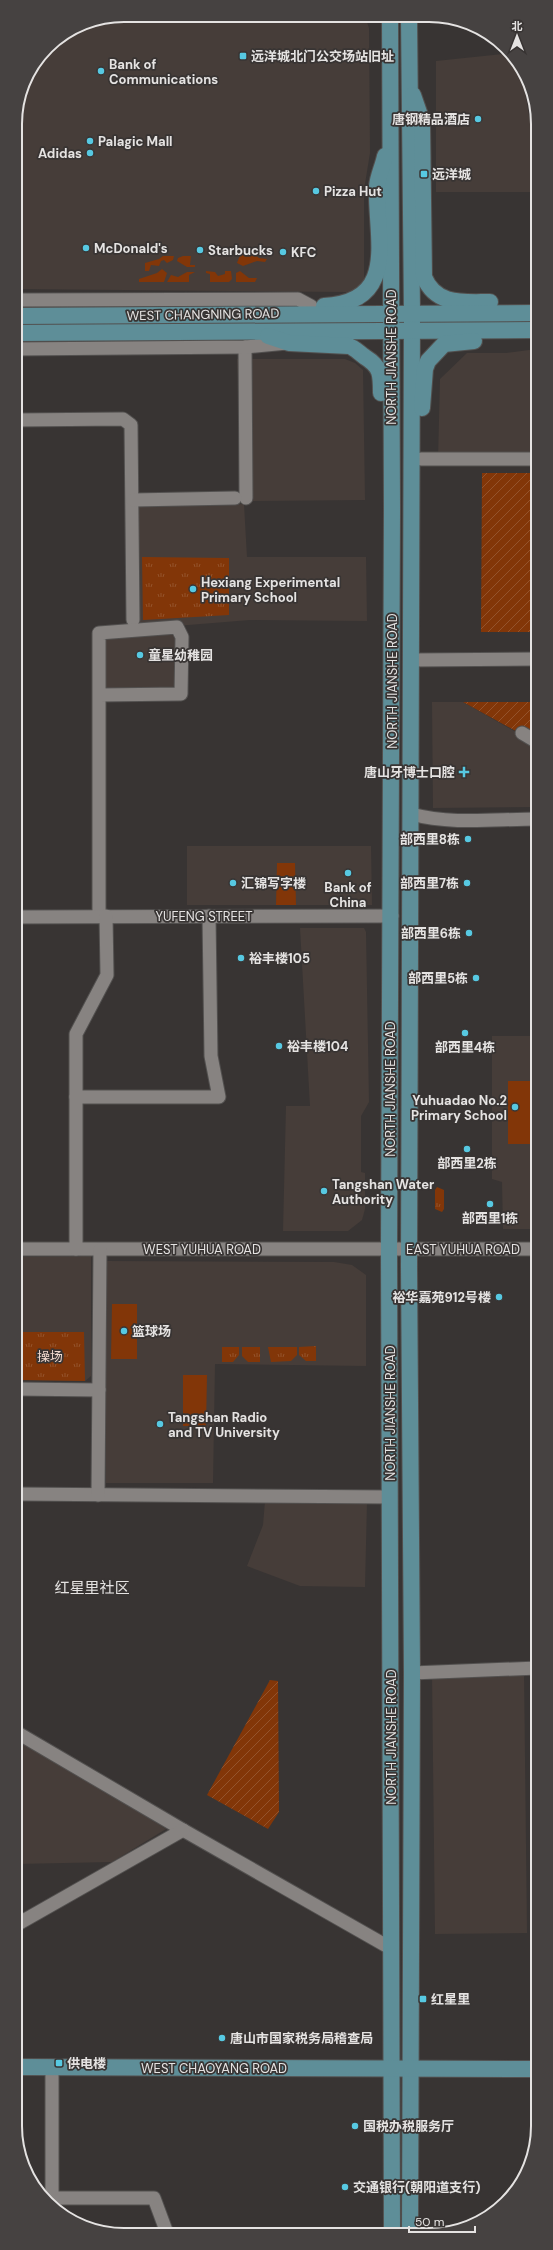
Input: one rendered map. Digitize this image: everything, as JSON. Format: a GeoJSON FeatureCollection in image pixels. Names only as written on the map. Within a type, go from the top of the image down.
{"type":"FeatureCollection","features":[{"type":"Feature","properties":{"kind":"main road","name":"NORTH JIANSHE ROAD"},"geometry":{"type":"LineString","coordinates":[[390,22],[392,916],[389,1249],[392,2228]]}},
{"type":"Feature","properties":{"kind":"main road","name":"NORTH JIANSHE ROAD"},"geometry":{"type":"LineString","coordinates":[[409,22],[408,82],[412,313],[410,1249],[412,1673],[410,2228]]}},
{"type":"Feature","properties":{"kind":"main road"},"geometry":{"type":"LineString","coordinates":[[408,82],[422,121],[422,263],[427,284],[441,298],[455,302],[531,303]]}},
{"type":"Feature","properties":{"kind":"main road"},"geometry":{"type":"LineString","coordinates":[[291,314],[311,306],[335,305],[355,299],[373,284],[379,258],[377,184],[390,137]]}},
{"type":"Feature","properties":{"kind":"main road","name":"WEST CHANGNING ROAD"},"geometry":{"type":"LineString","coordinates":[[22,316],[531,313]]}},
{"type":"Feature","properties":{"kind":"main road","name":"WEST CHANGNING ROAD"},"geometry":{"type":"LineString","coordinates":[[22,333],[531,330]]}},
{"type":"Feature","properties":{"kind":"main road"},"geometry":{"type":"LineString","coordinates":[[256,332],[288,343],[349,346],[373,361],[381,374],[381,460],[392,509]]}},
{"type":"Feature","properties":{"kind":"main road"},"geometry":{"type":"LineString","coordinates":[[412,508],[422,459],[422,391],[425,368],[428,361],[444,344],[531,340]]}},
{"type":"Feature","properties":{"kind":"main road","name":"WEST CHAOYANG ROAD"},"geometry":{"type":"LineString","coordinates":[[22,2067],[531,2069]]}},
{"type":"Feature","properties":{"kind":"street","name":"WEST CHANGNING ROAD"},"geometry":{"type":"LineString","coordinates":[[22,300],[298,299],[311,306]]}},
{"type":"Feature","properties":{"kind":"street"},"geometry":{"type":"LineString","coordinates":[[22,349],[245,347],[288,343]]}},
{"type":"Feature","properties":{"kind":"street"},"geometry":{"type":"LineString","coordinates":[[133,500],[241,498],[245,347]]}},
{"type":"Feature","properties":{"kind":"street"},"geometry":{"type":"LineString","coordinates":[[22,420],[123,419],[131,425],[133,500],[133,620]]}},
{"type":"Feature","properties":{"kind":"street"},"geometry":{"type":"LineString","coordinates":[[422,459],[531,459]]}},
{"type":"Feature","properties":{"kind":"street"},"geometry":{"type":"LineString","coordinates":[[76,1249],[76,1034],[107,975],[103,916],[99,695],[99,633],[177,627],[182,637],[181,694],[99,695]]}},
{"type":"Feature","properties":{"kind":"street"},"geometry":{"type":"LineString","coordinates":[[412,660],[531,658]]}},
{"type":"Feature","properties":{"kind":"street"},"geometry":{"type":"LineString","coordinates":[[522,733],[531,738]]}},
{"type":"Feature","properties":{"kind":"street"},"geometry":{"type":"LineString","coordinates":[[411,814],[433,820],[497,821],[531,819]]}},
{"type":"Feature","properties":{"kind":"street"},"geometry":{"type":"LineString","coordinates":[[76,1096],[219,1096],[211,1056],[209,916]]}},
{"type":"Feature","properties":{"kind":"street","name":"YUFENG STREET"},"geometry":{"type":"LineString","coordinates":[[22,917],[392,916]]}},
{"type":"Feature","properties":{"kind":"street","name":"WEST YUHUA ROAD"},"geometry":{"type":"LineString","coordinates":[[22,1249],[389,1249]]}},
{"type":"Feature","properties":{"kind":"street","name":"EAST YUHUA ROAD"},"geometry":{"type":"LineString","coordinates":[[389,1249],[531,1249]]}},
{"type":"Feature","properties":{"kind":"street"},"geometry":{"type":"LineString","coordinates":[[98,1495],[100,1250]]}},
{"type":"Feature","properties":{"kind":"street"},"geometry":{"type":"LineString","coordinates":[[22,1389],[98,1390]]}},
{"type":"Feature","properties":{"kind":"street"},"geometry":{"type":"LineString","coordinates":[[22,1494],[390,1497]]}},
{"type":"Feature","properties":{"kind":"street"},"geometry":{"type":"LineString","coordinates":[[412,1673],[531,1668]]}},
{"type":"Feature","properties":{"kind":"street"},"geometry":{"type":"LineString","coordinates":[[22,1736],[183,1830],[392,1949]]}},
{"type":"Feature","properties":{"kind":"street"},"geometry":{"type":"LineString","coordinates":[[22,1922],[183,1830]]}},
{"type":"Feature","properties":{"kind":"street"},"geometry":{"type":"LineString","coordinates":[[49,2195],[52,2068]]}},
{"type":"Feature","properties":{"kind":"street"},"geometry":{"type":"LineString","coordinates":[[55,2201],[154,2198],[165,2228]]}},
{"type":"Feature","properties":{"kind":"shaded area"},"geometry":{"type":"Polygon","coordinates":[[[124,22],[367,22],[369,28],[370,153],[364,190],[364,281],[354,290],[347,292],[22,289],[22,117],[25,97],[39,67],[52,52],[67,39],[91,27],[124,22]]]}},
{"type":"Feature","properties":{"kind":"shaded area"},"geometry":{"type":"Polygon","coordinates":[[[497,55],[497,56],[505,56],[514,67],[524,87],[530,122],[531,192],[436,192],[436,61],[497,55]]]}},
{"type":"Feature","properties":{"kind":"shaded area"},"geometry":{"type":"Polygon","coordinates":[[[531,350],[531,460],[438,460],[440,379],[467,353],[506,353],[531,350]]]}},
{"type":"Feature","properties":{"kind":"shaded area"},"geometry":{"type":"Polygon","coordinates":[[[237,359],[345,359],[355,363],[363,370],[365,500],[244,501],[237,359]]]}},
{"type":"Feature","properties":{"kind":"shaded area","name":"Hexiang Experimental Primary School"},"geometry":{"type":"Polygon","coordinates":[[[244,504],[247,557],[366,557],[367,621],[250,620],[139,629],[138,505],[244,504]]]}},
{"type":"Feature","properties":{"kind":"shaded area","name":"童星幼稚园"},"geometry":{"type":"Polygon","coordinates":[[[178,633],[176,683],[172,688],[102,689],[102,635],[178,633]]]}},
{"type":"Feature","properties":{"kind":"shaded area","name":"唐山牙博士口腔"},"geometry":{"type":"Polygon","coordinates":[[[432,702],[463,702],[531,741],[531,807],[433,808],[432,702]]]}},
{"type":"Feature","properties":{"kind":"shaded area"},"geometry":{"type":"Polygon","coordinates":[[[187,846],[371,846],[372,905],[187,905],[187,846]]]}},
{"type":"Feature","properties":{"kind":"shaded area"},"geometry":{"type":"Polygon","coordinates":[[[300,928],[364,928],[366,932],[369,1102],[361,1116],[361,1172],[365,1173],[365,1209],[362,1220],[348,1231],[283,1231],[286,1106],[310,1106],[300,928]]]}},
{"type":"Feature","properties":{"kind":"shaded area","name":"Yuhuadao No.2 Primary School"},"geometry":{"type":"Polygon","coordinates":[[[492,1036],[531,1036],[531,1229],[503,1229],[502,1182],[492,1179],[492,1036]]]}},
{"type":"Feature","properties":{"kind":"shaded area"},"geometry":{"type":"Polygon","coordinates":[[[91,1256],[91,1376],[85,1381],[22,1380],[22,1257],[91,1256]]]}},
{"type":"Feature","properties":{"kind":"shaded area","name":"Tangshan Radio and TV University"},"geometry":{"type":"Polygon","coordinates":[[[105,1261],[334,1262],[352,1265],[366,1275],[366,1366],[215,1364],[213,1483],[106,1483],[105,1261]]]}},
{"type":"Feature","properties":{"kind":"shaded area"},"geometry":{"type":"Polygon","coordinates":[[[265,1501],[367,1502],[365,1587],[300,1586],[247,1566],[263,1525],[265,1501]]]}},
{"type":"Feature","properties":{"kind":"shaded area"},"geometry":{"type":"Polygon","coordinates":[[[432,1672],[524,1672],[527,1933],[435,1934],[432,1672]]]}},
{"type":"Feature","properties":{"kind":"shaded area"},"geometry":{"type":"Polygon","coordinates":[[[22,1739],[166,1829],[112,1862],[22,1864],[22,1739]]]}},
{"type":"Feature","properties":{"kind":"green space"},"geometry":{"type":"Polygon","coordinates":[[[240,255],[255,255],[259,258],[267,259],[265,262],[257,261],[243,266],[237,263],[240,255]]]}},
{"type":"Feature","properties":{"kind":"green space"},"geometry":{"type":"Polygon","coordinates":[[[163,256],[174,256],[173,260],[167,263],[164,260],[161,261],[159,266],[151,265],[149,271],[145,271],[145,263],[159,259],[163,256]]]}},
{"type":"Feature","properties":{"kind":"green space"},"geometry":{"type":"Polygon","coordinates":[[[183,256],[191,256],[190,265],[195,265],[195,267],[187,267],[177,261],[178,258],[183,256]]]}},
{"type":"Feature","properties":{"kind":"green space"},"geometry":{"type":"Polygon","coordinates":[[[162,269],[167,273],[164,282],[139,282],[139,279],[157,273],[162,269]]]}},
{"type":"Feature","properties":{"kind":"green space"},"geometry":{"type":"Polygon","coordinates":[[[206,271],[215,272],[218,276],[225,274],[225,271],[231,271],[232,279],[229,282],[210,282],[210,274],[206,273],[206,271]]]}},
{"type":"Feature","properties":{"kind":"green space"},"geometry":{"type":"Polygon","coordinates":[[[240,271],[249,278],[257,278],[255,282],[236,282],[236,273],[240,271]]]}},
{"type":"Feature","properties":{"kind":"green space"},"geometry":{"type":"Polygon","coordinates":[[[187,272],[195,272],[189,275],[189,282],[167,282],[171,275],[178,277],[187,272]]]}},
{"type":"Feature","properties":{"kind":"green space"},"geometry":{"type":"Polygon","coordinates":[[[482,473],[531,473],[531,632],[481,632],[482,473]]]}},
{"type":"Feature","properties":{"kind":"green space"},"geometry":{"type":"Polygon","coordinates":[[[142,557],[229,558],[229,615],[143,620],[142,557]]]}},
{"type":"Feature","properties":{"kind":"green space"},"geometry":{"type":"Polygon","coordinates":[[[463,702],[531,702],[531,738],[521,734],[463,702]]]}},
{"type":"Feature","properties":{"kind":"green space"},"geometry":{"type":"Polygon","coordinates":[[[277,863],[295,863],[296,905],[276,905],[277,863]]]}},
{"type":"Feature","properties":{"kind":"green space"},"geometry":{"type":"Polygon","coordinates":[[[508,1081],[531,1081],[531,1144],[508,1144],[508,1081]]]}},
{"type":"Feature","properties":{"kind":"green space"},"geometry":{"type":"Polygon","coordinates":[[[437,1187],[444,1190],[444,1209],[442,1212],[435,1209],[435,1190],[437,1187]]]}},
{"type":"Feature","properties":{"kind":"green space","name":"篮球场"},"geometry":{"type":"Polygon","coordinates":[[[112,1304],[137,1304],[137,1359],[111,1359],[112,1304]]]}},
{"type":"Feature","properties":{"kind":"green space","name":"操场"},"geometry":{"type":"Polygon","coordinates":[[[22,1332],[84,1332],[85,1381],[22,1380],[22,1332]]]}},
{"type":"Feature","properties":{"kind":"green space"},"geometry":{"type":"Polygon","coordinates":[[[316,1346],[316,1361],[306,1361],[299,1355],[299,1347],[316,1346]]]}},
{"type":"Feature","properties":{"kind":"green space"},"geometry":{"type":"Polygon","coordinates":[[[222,1347],[239,1347],[239,1355],[233,1362],[222,1362],[222,1347]]]}},
{"type":"Feature","properties":{"kind":"green space"},"geometry":{"type":"Polygon","coordinates":[[[242,1347],[260,1347],[260,1362],[248,1362],[242,1356],[242,1347]]]}},
{"type":"Feature","properties":{"kind":"green space"},"geometry":{"type":"Polygon","coordinates":[[[268,1347],[297,1347],[297,1355],[291,1361],[271,1362],[268,1347]]]}},
{"type":"Feature","properties":{"kind":"green space"},"geometry":{"type":"Polygon","coordinates":[[[183,1375],[207,1375],[206,1426],[183,1426],[183,1375]]]}},
{"type":"Feature","properties":{"kind":"green space"},"geometry":{"type":"Polygon","coordinates":[[[270,1680],[278,1681],[279,1812],[268,1829],[207,1795],[270,1680]]]}},
{"type":"Feature","properties":{"kind":"place","name":"远洋城北门公交场站旧址"},"geometry":{"type":"Point","coordinates":[243,56]}},
{"type":"Feature","properties":{"kind":"place","name":"Bank of Communications"},"geometry":{"type":"Point","coordinates":[101,71]}},
{"type":"Feature","properties":{"kind":"place","name":"唐钢精品酒店"},"geometry":{"type":"Point","coordinates":[478,119]}},
{"type":"Feature","properties":{"kind":"place","name":"Palagic Mall"},"geometry":{"type":"Point","coordinates":[90,141]}},
{"type":"Feature","properties":{"kind":"place","name":"Adidas"},"geometry":{"type":"Point","coordinates":[90,153]}},
{"type":"Feature","properties":{"kind":"place","name":"远洋城"},"geometry":{"type":"Point","coordinates":[424,174]}},
{"type":"Feature","properties":{"kind":"place","name":"Pizza Hut"},"geometry":{"type":"Point","coordinates":[316,191]}},
{"type":"Feature","properties":{"kind":"place","name":"McDonald's"},"geometry":{"type":"Point","coordinates":[86,248]}},
{"type":"Feature","properties":{"kind":"place","name":"Starbucks"},"geometry":{"type":"Point","coordinates":[200,250]}},
{"type":"Feature","properties":{"kind":"place","name":"KFC"},"geometry":{"type":"Point","coordinates":[283,252]}},
{"type":"Feature","properties":{"kind":"place","name":"Hexiang Experimental Primary School"},"geometry":{"type":"Point","coordinates":[193,589]}},
{"type":"Feature","properties":{"kind":"place","name":"童星幼稚园"},"geometry":{"type":"Point","coordinates":[140,655]}},
{"type":"Feature","properties":{"kind":"place","name":"唐山牙博士口腔"},"geometry":{"type":"Point","coordinates":[464,772]}},
{"type":"Feature","properties":{"kind":"place","name":"部西里8栋"},"geometry":{"type":"Point","coordinates":[468,839]}},
{"type":"Feature","properties":{"kind":"place","name":"Bank of China"},"geometry":{"type":"Point","coordinates":[348,873]}},
{"type":"Feature","properties":{"kind":"place","name":"汇锦写字楼"},"geometry":{"type":"Point","coordinates":[233,883]}},
{"type":"Feature","properties":{"kind":"place","name":"部西里7栋"},"geometry":{"type":"Point","coordinates":[467,883]}},
{"type":"Feature","properties":{"kind":"place","name":"部西里6栋"},"geometry":{"type":"Point","coordinates":[469,933]}},
{"type":"Feature","properties":{"kind":"place","name":"裕丰楼105"},"geometry":{"type":"Point","coordinates":[241,958]}},
{"type":"Feature","properties":{"kind":"place","name":"部西里5栋"},"geometry":{"type":"Point","coordinates":[476,978]}},
{"type":"Feature","properties":{"kind":"place","name":"部西里4栋"},"geometry":{"type":"Point","coordinates":[465,1033]}},
{"type":"Feature","properties":{"kind":"place","name":"裕丰楼104"},"geometry":{"type":"Point","coordinates":[279,1046]}},
{"type":"Feature","properties":{"kind":"place","name":"Yuhuadao No.2 Primary School"},"geometry":{"type":"Point","coordinates":[515,1107]}},
{"type":"Feature","properties":{"kind":"place","name":"部西里2栋"},"geometry":{"type":"Point","coordinates":[467,1149]}},
{"type":"Feature","properties":{"kind":"place","name":"Tangshan Water Authority"},"geometry":{"type":"Point","coordinates":[324,1191]}},
{"type":"Feature","properties":{"kind":"place","name":"部西里1栋"},"geometry":{"type":"Point","coordinates":[490,1204]}},
{"type":"Feature","properties":{"kind":"place","name":"裕华嘉苑912号楼"},"geometry":{"type":"Point","coordinates":[499,1297]}},
{"type":"Feature","properties":{"kind":"place","name":"篮球场"},"geometry":{"type":"Point","coordinates":[124,1331]}},
{"type":"Feature","properties":{"kind":"place","name":"Tangshan Radio and TV University"},"geometry":{"type":"Point","coordinates":[160,1424]}},
{"type":"Feature","properties":{"kind":"place","name":"红星里"},"geometry":{"type":"Point","coordinates":[423,1999]}},
{"type":"Feature","properties":{"kind":"place","name":"唐山市国家税务局稽查局"},"geometry":{"type":"Point","coordinates":[222,2038]}},
{"type":"Feature","properties":{"kind":"place","name":"供电楼"},"geometry":{"type":"Point","coordinates":[59,2063]}},
{"type":"Feature","properties":{"kind":"place","name":"国税办税服务厅"},"geometry":{"type":"Point","coordinates":[355,2126]}},
{"type":"Feature","properties":{"kind":"place","name":"交通银行(朝阳道支行)"},"geometry":{"type":"Point","coordinates":[345,2187]}},
{"type":"Feature","properties":{"kind":"district","name":"红星里社区"},"geometry":{"type":"Point","coordinates":[92,1588]}}]}
